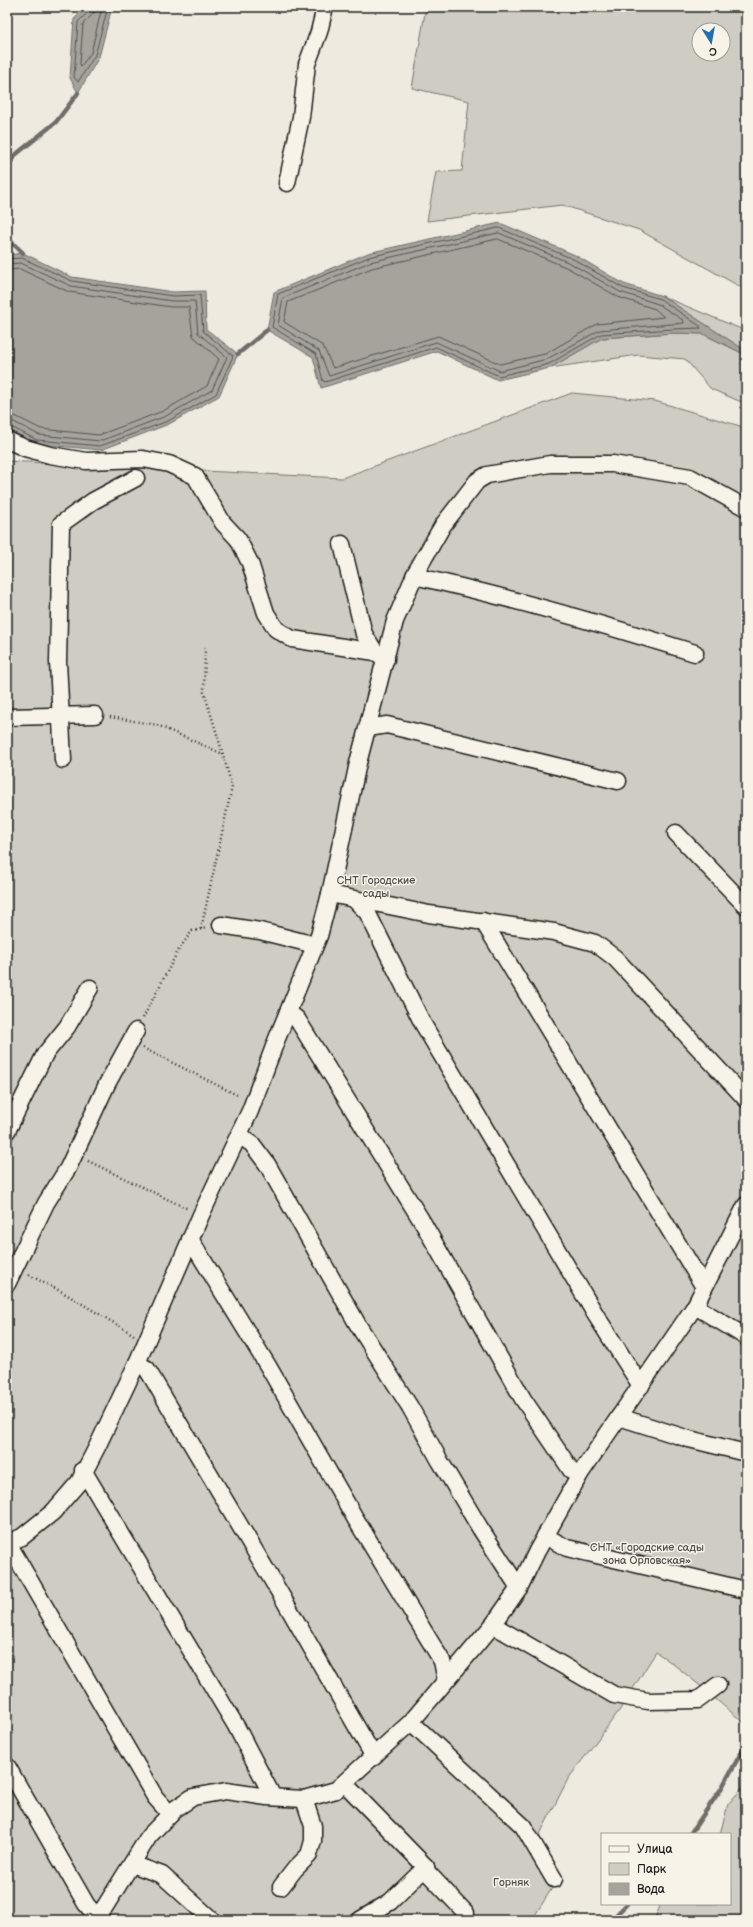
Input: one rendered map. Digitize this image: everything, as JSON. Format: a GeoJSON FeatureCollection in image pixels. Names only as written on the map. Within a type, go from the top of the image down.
{"type":"FeatureCollection","features":[{"type":"Feature","properties":{"kind":"street"},"geometry":{"type":"LineString","coordinates":[[287,183],[301,117],[307,64],[319,32],[325,7]]}},
{"type":"Feature","properties":{"kind":"street"},"geometry":{"type":"LineString","coordinates":[[7,440],[25,448],[50,455],[86,461],[143,459],[169,464],[195,476],[223,523],[238,539],[250,563],[266,613],[276,629],[292,638],[380,656]]}},
{"type":"Feature","properties":{"kind":"street"},"geometry":{"type":"LineString","coordinates":[[170,1814],[155,1797],[7,1543],[22,1537],[53,1512],[79,1482],[83,1470],[97,1447],[137,1363],[190,1239],[253,1103],[315,945],[330,894],[358,763],[368,728],[380,656],[414,576],[443,525],[477,481],[487,475],[550,464],[613,464],[690,477],[746,508]]}},
{"type":"Feature","properties":{"kind":"street"},"geometry":{"type":"LineString","coordinates":[[63,760],[62,716],[58,662],[61,524],[92,501],[136,478]]}},
{"type":"Feature","properties":{"kind":"street"},"geometry":{"type":"LineString","coordinates":[[342,544],[364,634],[380,656]]}},
{"type":"Feature","properties":{"kind":"street"},"geometry":{"type":"LineString","coordinates":[[414,576],[600,623],[695,653]]}},
{"type":"Feature","properties":{"kind":"street"},"geometry":{"type":"LineString","coordinates":[[7,717],[95,715]]}},
{"type":"Feature","properties":{"kind":"street"},"geometry":{"type":"LineString","coordinates":[[368,728],[387,725],[618,781]]}},
{"type":"Feature","properties":{"kind":"street"},"geometry":{"type":"LineString","coordinates":[[676,833],[746,906]]}},
{"type":"Feature","properties":{"kind":"street"},"geometry":{"type":"LineString","coordinates":[[330,894],[355,900],[554,932],[595,943],[615,958],[746,1099]]}},
{"type":"Feature","properties":{"kind":"street"},"geometry":{"type":"LineString","coordinates":[[355,900],[367,912],[427,1031],[597,1318],[641,1386]]}},
{"type":"Feature","properties":{"kind":"street"},"geometry":{"type":"LineString","coordinates":[[483,921],[704,1287]]}},
{"type":"Feature","properties":{"kind":"street"},"geometry":{"type":"LineString","coordinates":[[221,925],[260,931],[315,945]]}},
{"type":"Feature","properties":{"kind":"street"},"geometry":{"type":"LineString","coordinates":[[7,1131],[45,1054],[67,1027],[90,988]]}},
{"type":"Feature","properties":{"kind":"street"},"geometry":{"type":"LineString","coordinates":[[288,1012],[301,1026],[411,1203],[523,1399],[571,1470],[580,1474]]}},
{"type":"Feature","properties":{"kind":"street"},"geometry":{"type":"LineString","coordinates":[[7,1284],[46,1203],[74,1155],[107,1084],[133,1036]]}},
{"type":"Feature","properties":{"kind":"street"},"geometry":{"type":"LineString","coordinates":[[239,1135],[252,1144],[267,1164],[358,1325],[410,1407],[480,1528],[519,1588]]}},
{"type":"Feature","properties":{"kind":"street"},"geometry":{"type":"LineString","coordinates":[[7,1766],[94,1918],[104,1908],[149,1836],[170,1814],[193,1797],[226,1791],[304,1799],[336,1790],[411,1722],[493,1625],[519,1588],[545,1536],[580,1474],[695,1306],[746,1205]]}},
{"type":"Feature","properties":{"kind":"street"},"geometry":{"type":"LineString","coordinates":[[190,1239],[268,1366],[355,1518],[442,1661],[446,1680]]}},
{"type":"Feature","properties":{"kind":"street"},"geometry":{"type":"LineString","coordinates":[[695,1306],[746,1337]]}},
{"type":"Feature","properties":{"kind":"street"},"geometry":{"type":"LineString","coordinates":[[137,1363],[147,1369],[284,1600],[374,1757]]}},
{"type":"Feature","properties":{"kind":"street"},"geometry":{"type":"LineString","coordinates":[[619,1417],[689,1439],[746,1453]]}},
{"type":"Feature","properties":{"kind":"street"},"geometry":{"type":"LineString","coordinates":[[83,1470],[236,1726],[273,1797]]}},
{"type":"Feature","properties":{"kind":"street"},"geometry":{"type":"LineString","coordinates":[[545,1536],[567,1548],[746,1590]]}},
{"type":"Feature","properties":{"kind":"street"},"geometry":{"type":"LineString","coordinates":[[493,1625],[614,1695],[648,1701],[698,1700],[718,1684]]}},
{"type":"Feature","properties":{"kind":"street"},"geometry":{"type":"LineString","coordinates":[[411,1722],[523,1826],[554,1878]]}},
{"type":"Feature","properties":{"kind":"street"},"geometry":{"type":"LineString","coordinates":[[344,1783],[426,1867],[427,1872],[466,1913]]}},
{"type":"Feature","properties":{"kind":"street"},"geometry":{"type":"LineString","coordinates":[[281,1887],[295,1869],[309,1855],[313,1841],[312,1826],[304,1799]]}},
{"type":"Feature","properties":{"kind":"street"},"geometry":{"type":"LineString","coordinates":[[132,1864],[162,1875],[212,1920]]}},
{"type":"Feature","properties":{"kind":"street"},"geometry":{"type":"LineString","coordinates":[[360,1920],[390,1902],[426,1867]]}},
{"type":"Feature","properties":{"kind":"path"},"geometry":{"type":"LineString","coordinates":[[201,929],[232,787],[204,692],[205,646]]}},
{"type":"Feature","properties":{"kind":"path"},"geometry":{"type":"LineString","coordinates":[[95,715],[157,725],[223,754]]}},
{"type":"Feature","properties":{"kind":"path"},"geometry":{"type":"LineString","coordinates":[[221,925],[192,931],[178,951],[133,1036],[253,1103]]}},
{"type":"Feature","properties":{"kind":"path"},"geometry":{"type":"LineString","coordinates":[[74,1155],[201,1216]]}},
{"type":"Feature","properties":{"kind":"path"},"geometry":{"type":"LineString","coordinates":[[14,1268],[64,1293],[146,1343]]}},
{"type":"Feature","properties":{"kind":"green space"},"geometry":{"type":"Polygon","coordinates":[[[426,7],[746,7],[746,290],[639,230],[562,205],[427,221],[436,172],[462,171],[469,101],[412,88],[426,7]]]}},
{"type":"Feature","properties":{"kind":"green space"},"geometry":{"type":"Polygon","coordinates":[[[662,296],[746,331],[746,351],[662,296]]]}},
{"type":"Feature","properties":{"kind":"green space"},"geometry":{"type":"Polygon","coordinates":[[[673,333],[703,334],[746,355],[746,404],[711,389],[685,359],[638,355],[550,368],[602,338],[673,333]]]}},
{"type":"Feature","properties":{"kind":"green space","name":"СНТ Городские сады"},"geometry":{"type":"Polygon","coordinates":[[[572,393],[655,401],[740,426],[746,431],[746,1724],[656,1652],[619,1711],[568,1779],[539,1836],[559,1877],[532,1920],[7,1920],[7,461],[342,478],[572,393]]]}},
{"type":"Feature","properties":{"kind":"green space"},"geometry":{"type":"Polygon","coordinates":[[[746,1784],[746,1920],[654,1920],[661,1905],[731,1905],[731,1833],[720,1833],[728,1804],[746,1784]]]}},
{"type":"Feature","properties":{"kind":"water"},"geometry":{"type":"Polygon","coordinates":[[[87,7],[112,7],[99,57],[78,93],[70,78],[74,19],[87,7]]]}},
{"type":"Feature","properties":{"kind":"water"},"geometry":{"type":"Polygon","coordinates":[[[500,223],[575,255],[624,284],[662,296],[746,351],[746,355],[703,334],[673,333],[602,338],[550,368],[498,380],[437,351],[321,388],[313,357],[267,330],[274,292],[368,253],[500,223]]]}},
{"type":"Feature","properties":{"kind":"water"},"geometry":{"type":"Polygon","coordinates":[[[23,253],[72,277],[173,292],[205,291],[206,329],[238,354],[219,396],[169,424],[101,450],[36,444],[7,429],[7,255],[23,253]]]}},
{"type":"Feature","properties":{"kind":"waterway"},"geometry":{"type":"LineString","coordinates":[[7,170],[14,156],[56,122],[78,93]]}},
{"type":"Feature","properties":{"kind":"waterway"},"geometry":{"type":"LineString","coordinates":[[7,238],[23,253]]}},
{"type":"Feature","properties":{"kind":"waterway"},"geometry":{"type":"LineString","coordinates":[[238,354],[267,330]]}},
{"type":"Feature","properties":{"kind":"waterway"},"geometry":{"type":"LineString","coordinates":[[691,1833],[721,1789],[746,1744]]}},
{"type":"Feature","properties":{"kind":"waterway"},"geometry":{"type":"LineString","coordinates":[[611,1920],[626,1905]]}},
{"type":"Feature","properties":{"kind":"park label","name":"СНТ «Городские сады зона Орловская»"},"geometry":{"type":"Point","coordinates":[647,1553]}},
{"type":"Feature","properties":{"kind":"park label","name":"Горняк"},"geometry":{"type":"Point","coordinates":[511,1882]}}]}
